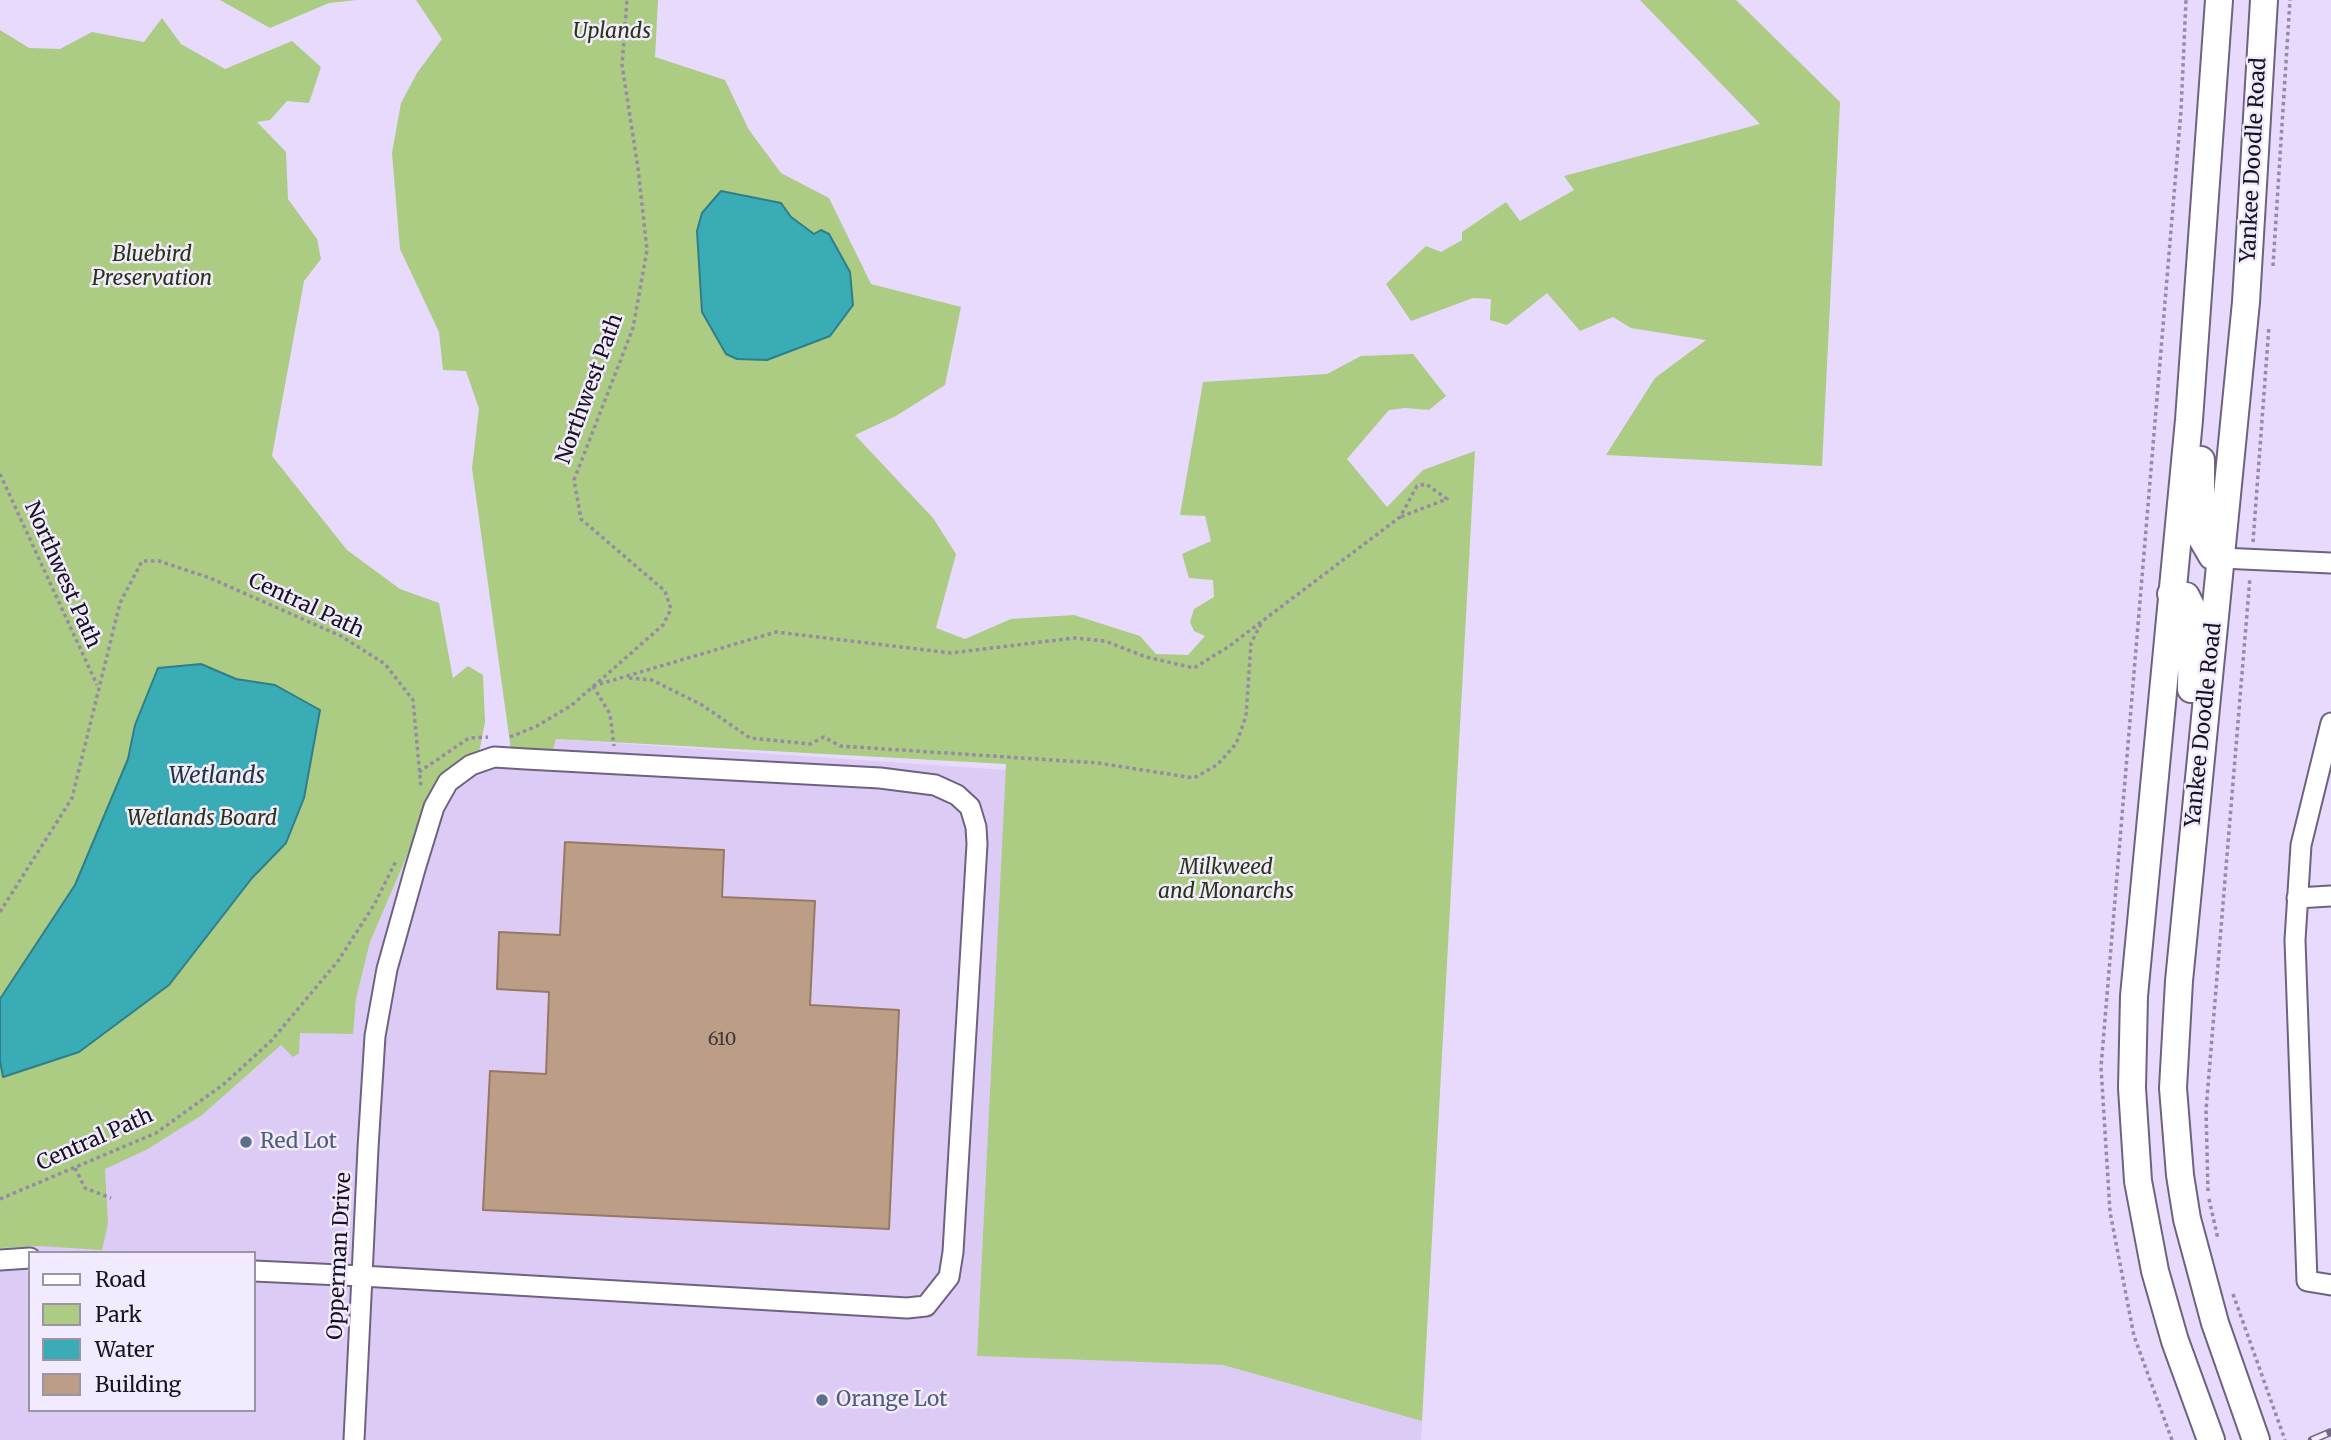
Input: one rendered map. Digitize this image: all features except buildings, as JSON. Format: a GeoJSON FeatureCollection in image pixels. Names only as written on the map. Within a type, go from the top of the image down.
{"type":"FeatureCollection","features":[{"type":"Feature","properties":{"kind":"main road"},"geometry":{"type":"LineString","coordinates":[[2211,1440],[2175,1341],[2155,1271],[2138,1181],[2133,1132],[2134,996],[2189,420],[2219,0]]}},
{"type":"Feature","properties":{"kind":"main road","name":"Yankee Doodle Road"},"geometry":{"type":"LineString","coordinates":[[2256,1440],[2215,1323],[2187,1219],[2178,1164],[2173,1088],[2179,981],[2246,302],[2264,0]]}},
{"type":"Feature","properties":{"kind":"main road"},"geometry":{"type":"LineString","coordinates":[[2206,179],[2216,184],[2219,189],[2204,395],[2199,516],[2204,547],[2212,556],[2221,558]]}},
{"type":"Feature","properties":{"kind":"main road"},"geometry":{"type":"LineString","coordinates":[[2171,594],[2186,596],[2193,618],[2171,966],[2179,981]]}},
{"type":"Feature","properties":{"kind":"street"},"geometry":{"type":"LineString","coordinates":[[2221,558],[2331,564]]}},
{"type":"Feature","properties":{"kind":"street"},"geometry":{"type":"LineString","coordinates":[[2331,723],[2301,845],[2295,940],[2306,1281],[2331,1285]]}},
{"type":"Feature","properties":{"kind":"street","name":"Opperman Drive"},"geometry":{"type":"LineString","coordinates":[[256,1270],[362,1276],[907,1308],[926,1306],[937,1296],[948,1278],[953,1252],[977,844],[976,827],[970,807],[957,795],[935,785],[880,778],[494,757],[471,765],[448,782],[434,807],[415,869],[387,969],[375,1036],[362,1276],[354,1440]]}},
{"type":"Feature","properties":{"kind":"street"},"geometry":{"type":"LineString","coordinates":[[2297,898],[2331,896]]}},
{"type":"Feature","properties":{"kind":"street"},"geometry":{"type":"LineString","coordinates":[[0,1260],[28,1258]]}},
{"type":"Feature","properties":{"kind":"path","name":"Northwest Path"},"geometry":{"type":"LineString","coordinates":[[419,772],[469,738],[510,737],[537,726],[572,705],[663,625],[671,609],[665,591],[581,519],[574,480],[632,328],[647,250],[622,65],[627,0]]}},
{"type":"Feature","properties":{"kind":"path"},"geometry":{"type":"LineString","coordinates":[[2273,273],[2290,0]]}},
{"type":"Feature","properties":{"kind":"path"},"geometry":{"type":"LineString","coordinates":[[2220,1247],[2208,1193],[2206,1110],[2270,314]]}},
{"type":"Feature","properties":{"kind":"path","name":"Northwest Path"},"geometry":{"type":"LineString","coordinates":[[0,474],[98,687]]}},
{"type":"Feature","properties":{"kind":"path"},"geometry":{"type":"LineString","coordinates":[[614,751],[610,714],[593,686],[776,632],[951,653],[1074,638],[1105,641],[1146,657],[1194,668],[1262,621],[1400,517],[1447,499],[1426,484],[1417,486],[1400,517]]}},
{"type":"Feature","properties":{"kind":"path","name":"Central Path"},"geometry":{"type":"LineString","coordinates":[[0,912],[72,798],[120,603],[142,561],[159,561],[210,578],[341,636],[385,664],[413,700],[422,793]]}},
{"type":"Feature","properties":{"kind":"path"},"geometry":{"type":"LineString","coordinates":[[624,677],[652,680],[702,705],[750,738],[810,744],[824,737],[840,746],[1098,763],[1194,778],[1217,765],[1236,744],[1246,716],[1251,643],[1262,621]]}},
{"type":"Feature","properties":{"kind":"path","name":"Central Path"},"geometry":{"type":"LineString","coordinates":[[0,1199],[156,1133],[224,1084],[272,1040],[338,961],[374,905],[397,859]]}},
{"type":"Feature","properties":{"kind":"path"},"geometry":{"type":"LineString","coordinates":[[75,1168],[85,1188],[111,1198]]}},
{"type":"Feature","properties":{"kind":"path"},"geometry":{"type":"LineString","coordinates":[[2231,1287],[2285,1440]]}},
{"type":"Feature","properties":{"kind":"shaded area"},"geometry":{"type":"Polygon","coordinates":[[[555,739],[1006,770],[977,1356],[1223,1365],[1422,1421],[1421,1440],[0,1440],[0,1204],[292,1025],[353,1025],[356,999],[370,942],[411,846],[432,787],[453,765],[479,753],[511,750],[555,739]]]}},
{"type":"Feature","properties":{"kind":"green space"},"geometry":{"type":"Polygon","coordinates":[[[220,0],[357,0],[329,3],[270,28],[220,0]]]}},
{"type":"Feature","properties":{"kind":"green space","name":"Milkweed and Monarchs"},"geometry":{"type":"Polygon","coordinates":[[[416,0],[658,0],[655,57],[725,80],[749,130],[781,173],[829,198],[871,284],[961,307],[945,385],[896,416],[855,435],[933,518],[956,554],[936,628],[965,639],[1011,619],[1074,615],[1140,636],[1156,654],[1188,655],[1205,636],[1194,631],[1190,622],[1194,609],[1214,597],[1213,580],[1189,578],[1182,554],[1211,541],[1205,516],[1180,515],[1203,382],[1327,374],[1361,356],[1413,354],[1446,396],[1429,410],[1389,410],[1347,459],[1387,507],[1423,470],[1475,451],[1422,1421],[1223,1365],[977,1356],[1006,764],[556,739],[552,752],[511,750],[472,468],[479,409],[466,371],[443,370],[439,332],[400,249],[392,153],[401,103],[417,73],[442,39],[416,0]]]}},
{"type":"Feature","properties":{"kind":"green space"},"geometry":{"type":"Polygon","coordinates":[[[1640,0],[1736,0],[1840,102],[1822,466],[1606,455],[1655,378],[1706,340],[1631,328],[1613,317],[1580,331],[1547,293],[1507,325],[1490,320],[1491,299],[1473,298],[1411,321],[1386,284],[1426,246],[1441,252],[1462,240],[1462,232],[1506,202],[1520,221],[1574,190],[1564,176],[1760,124],[1640,0]]]}},
{"type":"Feature","properties":{"kind":"green space","name":"Wetlands Board"},"geometry":{"type":"Polygon","coordinates":[[[162,18],[181,44],[225,69],[292,41],[321,67],[309,103],[287,101],[270,120],[257,122],[286,152],[288,199],[317,239],[321,259],[304,281],[272,456],[347,550],[400,589],[439,603],[453,678],[468,666],[483,675],[485,722],[479,753],[453,765],[432,787],[411,846],[370,942],[356,999],[353,1034],[300,1033],[299,1053],[293,1057],[281,1045],[202,1115],[146,1150],[105,1169],[108,1223],[102,1250],[39,1246],[0,1248],[0,30],[29,48],[60,49],[92,32],[144,42],[162,18]]]}},
{"type":"Feature","properties":{"kind":"water"},"geometry":{"type":"Polygon","coordinates":[[[721,191],[781,203],[791,217],[814,234],[821,230],[829,234],[850,272],[853,305],[830,336],[767,360],[737,359],[726,354],[702,312],[697,231],[702,213],[721,191]]]}},
{"type":"Feature","properties":{"kind":"water","name":"Wetlands"},"geometry":{"type":"Polygon","coordinates":[[[201,664],[236,679],[275,685],[320,710],[304,798],[286,843],[252,878],[169,985],[79,1052],[3,1077],[0,1061],[0,999],[75,885],[128,759],[135,725],[158,668],[201,664]]]}},
{"type":"Feature","properties":{"kind":"railway"},"geometry":{"type":"LineString","coordinates":[[2312,1440],[2331,1432]]}},
{"type":"Feature","properties":{"kind":"place","name":"Red Lot"},"geometry":{"type":"Point","coordinates":[246,1142]}},
{"type":"Feature","properties":{"kind":"place","name":"Orange Lot"},"geometry":{"type":"Point","coordinates":[822,1400]}},
{"type":"Feature","properties":{"kind":"park label","name":"Uplands"},"geometry":{"type":"Point","coordinates":[612,32]}},
{"type":"Feature","properties":{"kind":"park label","name":"Bluebird Preservation"},"geometry":{"type":"Point","coordinates":[152,267]}}]}
